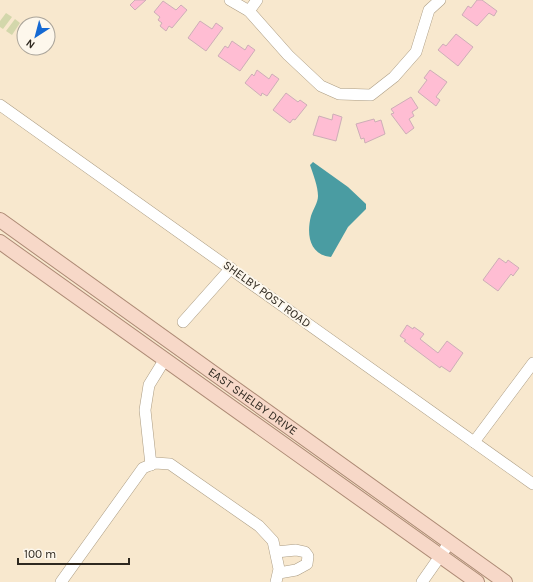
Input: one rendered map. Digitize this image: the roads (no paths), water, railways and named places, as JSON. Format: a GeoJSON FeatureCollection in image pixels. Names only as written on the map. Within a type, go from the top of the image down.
{"type":"FeatureCollection","features":[{"type":"Feature","properties":{"kind":"main road","name":"EAST SHELBY DRIVE"},"geometry":{"type":"LineString","coordinates":[[0,220],[505,582]]}},
{"type":"Feature","properties":{"kind":"main road","name":"EAST SHELBY DRIVE"},"geometry":{"type":"LineString","coordinates":[[0,242],[477,582]]}},
{"type":"Feature","properties":{"kind":"street"},"geometry":{"type":"LineString","coordinates":[[230,0],[249,11],[288,55],[321,86],[339,94],[371,95],[394,77],[416,52],[429,10],[440,0]]}},
{"type":"Feature","properties":{"kind":"street"},"geometry":{"type":"LineString","coordinates":[[249,11],[256,0]]}},
{"type":"Feature","properties":{"kind":"street","name":"SHELBY POST ROAD"},"geometry":{"type":"LineString","coordinates":[[0,105],[533,484]]}},
{"type":"Feature","properties":{"kind":"street"},"geometry":{"type":"LineString","coordinates":[[183,322],[231,268]]}},
{"type":"Feature","properties":{"kind":"street"},"geometry":{"type":"LineString","coordinates":[[151,465],[146,404],[149,384],[165,359]]}},
{"type":"Feature","properties":{"kind":"street"},"geometry":{"type":"LineString","coordinates":[[474,442],[533,363]]}},
{"type":"Feature","properties":{"kind":"street"},"geometry":{"type":"LineString","coordinates":[[61,582],[143,468],[151,465],[170,464],[259,526],[273,541],[276,552],[277,578],[307,564],[308,556],[305,552],[296,550],[276,552]]}},
{"type":"Feature","properties":{"kind":"street"},"geometry":{"type":"LineString","coordinates":[[422,582],[450,542]]}},
{"type":"Feature","properties":{"kind":"water"},"geometry":{"type":"Polygon","coordinates":[[[313,162],[348,187],[366,204],[366,209],[348,227],[331,257],[318,252],[311,243],[309,230],[311,216],[318,196],[310,165],[313,162]]]}}]}
